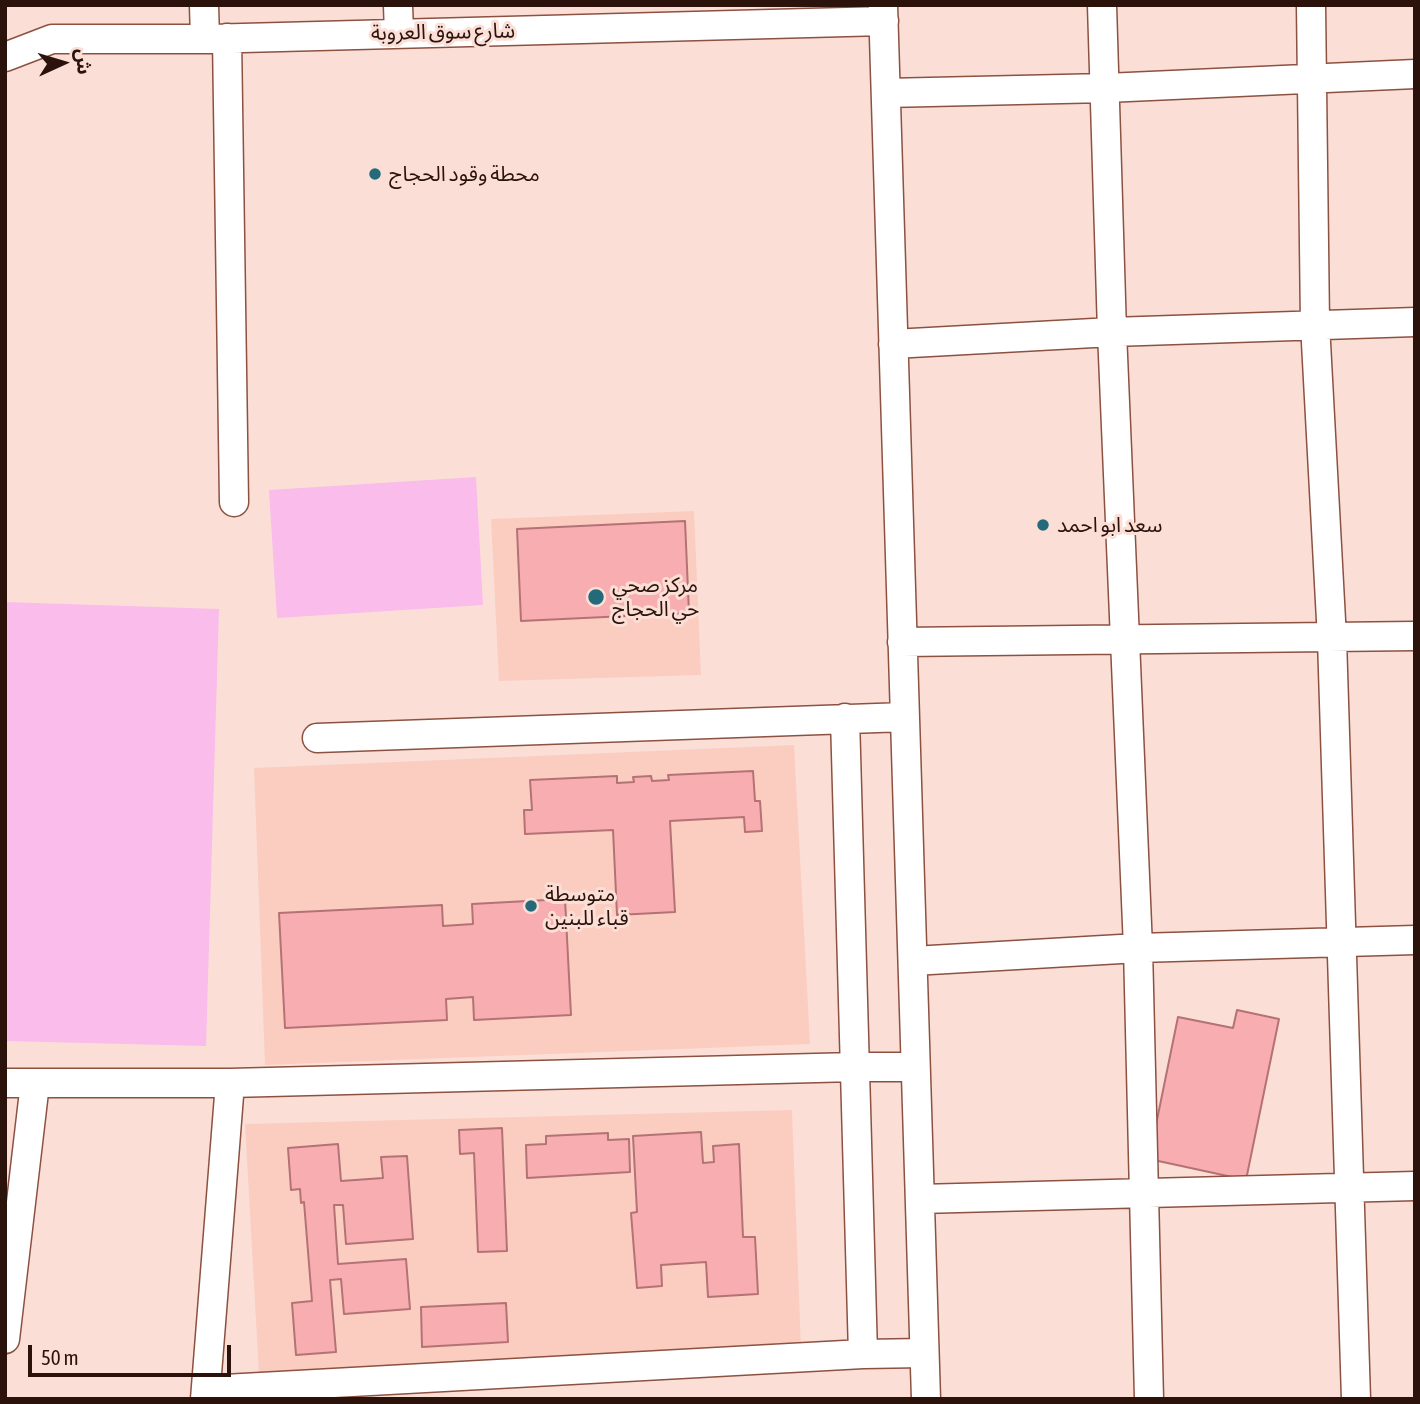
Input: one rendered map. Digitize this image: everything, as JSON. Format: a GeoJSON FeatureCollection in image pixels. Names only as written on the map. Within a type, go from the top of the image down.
{"type":"FeatureCollection","features":[{"type":"Feature","properties":{"kind":"street"},"geometry":{"type":"LineString","coordinates":[[204,5],[216,38],[234,502]]}},
{"type":"Feature","properties":{"kind":"street"},"geometry":{"type":"LineString","coordinates":[[398,5],[398,34]]}},
{"type":"Feature","properties":{"kind":"street"},"geometry":{"type":"LineString","coordinates":[[1102,5],[1112,332],[1138,948],[1149,1399]]}},
{"type":"Feature","properties":{"kind":"street"},"geometry":{"type":"LineString","coordinates":[[1311,5],[1315,324],[1332,639],[1356,1399]]}},
{"type":"Feature","properties":{"kind":"street"},"geometry":{"type":"LineString","coordinates":[[883,13],[926,1399]]}},
{"type":"Feature","properties":{"kind":"street","name":"شارع سوق العروبة"},"geometry":{"type":"LineString","coordinates":[[5,57],[52,39],[398,34],[585,17],[883,13]]}},
{"type":"Feature","properties":{"kind":"street"},"geometry":{"type":"LineString","coordinates":[[886,93],[1106,88],[1415,74]]}},
{"type":"Feature","properties":{"kind":"street"},"geometry":{"type":"LineString","coordinates":[[893,344],[1112,332],[1415,322]]}},
{"type":"Feature","properties":{"kind":"street"},"geometry":{"type":"LineString","coordinates":[[902,642],[1415,636]]}},
{"type":"Feature","properties":{"kind":"street"},"geometry":{"type":"LineString","coordinates":[[317,738],[905,717]]}},
{"type":"Feature","properties":{"kind":"street"},"geometry":{"type":"LineString","coordinates":[[845,718],[863,1354]]}},
{"type":"Feature","properties":{"kind":"street"},"geometry":{"type":"LineString","coordinates":[[913,961],[1138,948],[1415,940]]}},
{"type":"Feature","properties":{"kind":"street"},"geometry":{"type":"LineString","coordinates":[[5,1083],[230,1083],[915,1067]]}},
{"type":"Feature","properties":{"kind":"street"},"geometry":{"type":"LineString","coordinates":[[6,1326],[35,1083]]}},
{"type":"Feature","properties":{"kind":"street"},"geometry":{"type":"LineString","coordinates":[[230,1083],[206,1394],[863,1354],[924,1353]]}},
{"type":"Feature","properties":{"kind":"street"},"geometry":{"type":"LineString","coordinates":[[920,1199],[1415,1186]]}},
{"type":"Feature","properties":{"kind":"shaded area"},"geometry":{"type":"Polygon","coordinates":[[[476,477],[483,605],[277,618],[269,490],[476,477]]]}},
{"type":"Feature","properties":{"kind":"shaded area","name":"مركز صحي حي الحجاج"},"geometry":{"type":"Polygon","coordinates":[[[694,511],[701,675],[499,681],[491,519],[694,511]]]}},
{"type":"Feature","properties":{"kind":"shaded area"},"geometry":{"type":"Polygon","coordinates":[[[5,602],[219,609],[206,1046],[5,1041],[5,602]]]}},
{"type":"Feature","properties":{"kind":"shaded area","name":"متوسطة قباء للبنين"},"geometry":{"type":"Polygon","coordinates":[[[794,745],[810,1044],[265,1065],[254,768],[794,745]]]}},
{"type":"Feature","properties":{"kind":"shaded area"},"geometry":{"type":"Polygon","coordinates":[[[792,1110],[801,1349],[259,1375],[245,1124],[792,1110]]]}},
{"type":"Feature","properties":{"kind":"building"},"geometry":{"type":"Polygon","coordinates":[[[685,521],[689,613],[521,621],[517,529],[685,521]]]}},
{"type":"Feature","properties":{"kind":"building"},"geometry":{"type":"Polygon","coordinates":[[[753,771],[755,801],[760,801],[762,831],[745,832],[744,817],[670,821],[675,912],[617,915],[613,830],[525,834],[524,810],[532,810],[530,780],[617,776],[617,783],[634,782],[633,777],[651,776],[652,781],[669,780],[668,775],[753,771]]]}},
{"type":"Feature","properties":{"kind":"building"},"geometry":{"type":"Polygon","coordinates":[[[565,899],[571,1015],[474,1020],[473,997],[446,999],[447,1020],[285,1028],[279,913],[442,905],[443,926],[473,924],[472,904],[565,899]]]}},
{"type":"Feature","properties":{"kind":"building"},"geometry":{"type":"Polygon","coordinates":[[[1237,1010],[1279,1019],[1246,1180],[1149,1159],[1178,1017],[1233,1028],[1237,1010]]]}},
{"type":"Feature","properties":{"kind":"building"},"geometry":{"type":"Polygon","coordinates":[[[502,1128],[507,1251],[478,1252],[474,1153],[460,1154],[459,1130],[502,1128]]]}},
{"type":"Feature","properties":{"kind":"building"},"geometry":{"type":"Polygon","coordinates":[[[701,1132],[703,1163],[714,1162],[713,1146],[739,1144],[743,1237],[755,1237],[758,1294],[708,1297],[706,1262],[661,1265],[662,1286],[637,1288],[631,1213],[637,1212],[633,1136],[701,1132]]]}},
{"type":"Feature","properties":{"kind":"building"},"geometry":{"type":"Polygon","coordinates":[[[608,1133],[608,1140],[629,1139],[630,1172],[527,1178],[526,1145],[546,1144],[546,1136],[608,1133]]]}},
{"type":"Feature","properties":{"kind":"building"},"geometry":{"type":"Polygon","coordinates":[[[338,1144],[341,1181],[383,1178],[381,1157],[407,1156],[413,1239],[346,1244],[343,1205],[334,1205],[338,1264],[406,1259],[410,1309],[344,1314],[341,1279],[330,1280],[336,1352],[296,1355],[292,1303],[312,1301],[304,1202],[301,1203],[300,1189],[291,1190],[288,1148],[338,1144]]]}},
{"type":"Feature","properties":{"kind":"building"},"geometry":{"type":"Polygon","coordinates":[[[506,1303],[508,1342],[422,1347],[421,1307],[506,1303]]]}},
{"type":"Feature","properties":{"kind":"place","name":"محطة وقود الحجاج"},"geometry":{"type":"Point","coordinates":[375,174]}},
{"type":"Feature","properties":{"kind":"place","name":"سعد ابو احمد"},"geometry":{"type":"Point","coordinates":[1043,525]}},
{"type":"Feature","properties":{"kind":"place","name":"مركز صحي حي الحجاج"},"geometry":{"type":"Point","coordinates":[596,597]}},
{"type":"Feature","properties":{"kind":"place","name":"متوسطة قباء للبنين"},"geometry":{"type":"Point","coordinates":[531,906]}}]}
